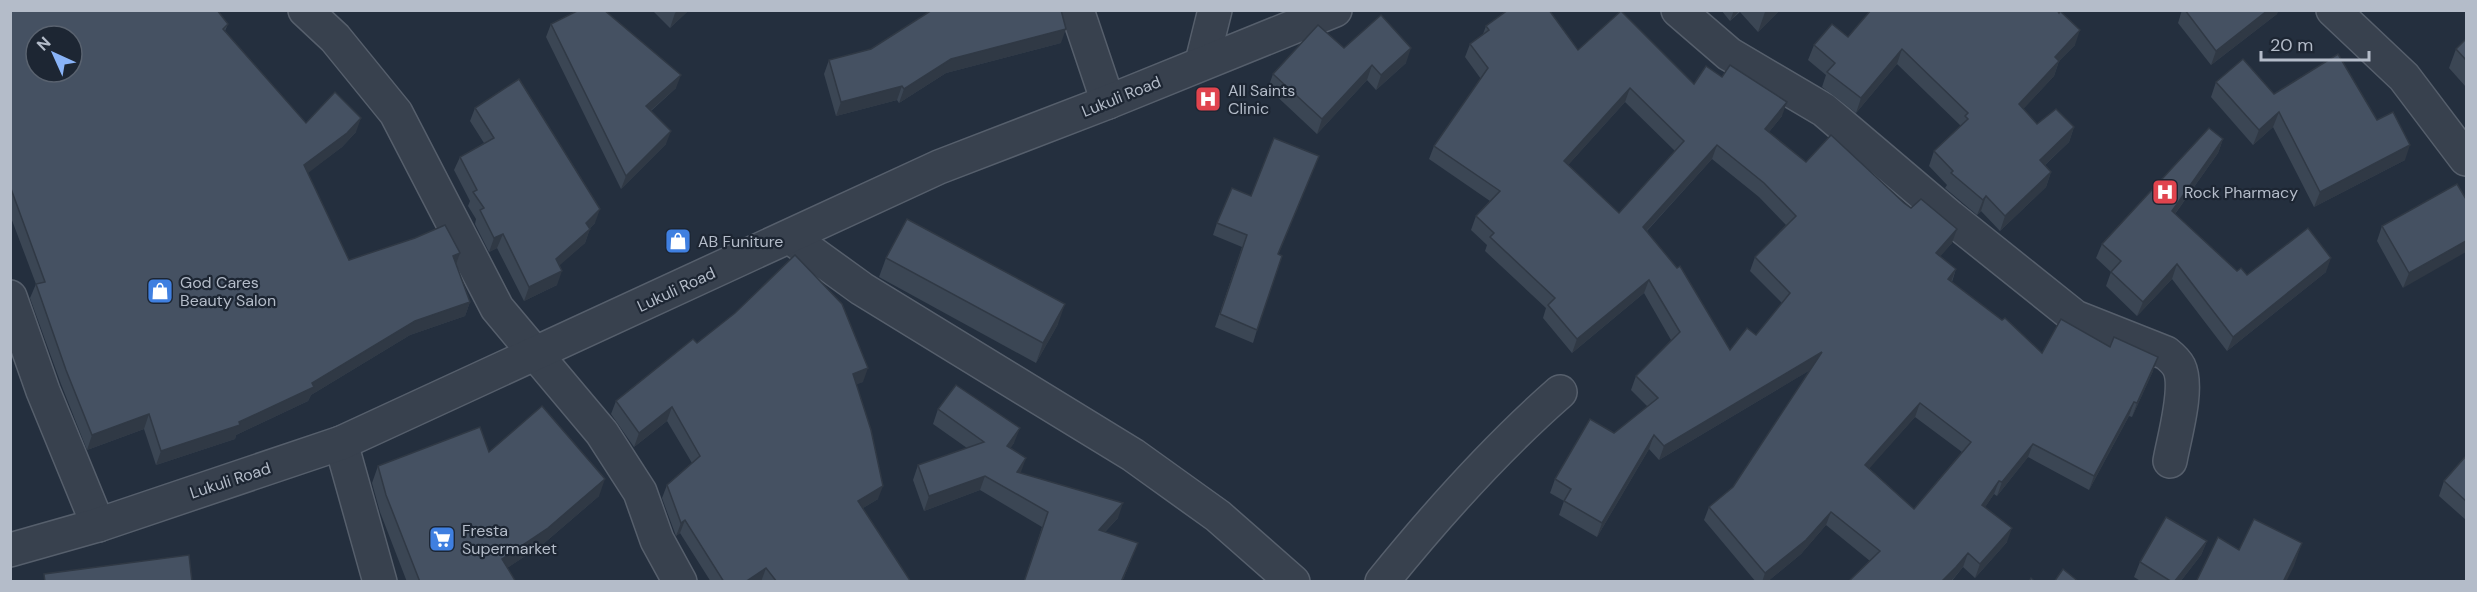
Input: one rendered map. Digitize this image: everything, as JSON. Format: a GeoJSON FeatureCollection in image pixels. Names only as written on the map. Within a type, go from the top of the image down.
{"type":"FeatureCollection","features":[{"type":"Feature","properties":{"kind":"street"},"geometry":{"type":"LineString","coordinates":[[305,10],[335,38],[396,113],[497,308],[602,433],[640,492],[657,540],[680,582]]}},
{"type":"Feature","properties":{"kind":"street"},"geometry":{"type":"LineString","coordinates":[[1077,10],[1108,102]]}},
{"type":"Feature","properties":{"kind":"street"},"geometry":{"type":"LineString","coordinates":[[1202,63],[1215,10]]}},
{"type":"Feature","properties":{"kind":"street","name":"Lukuli Road"},"geometry":{"type":"LineString","coordinates":[[10,550],[98,525],[341,443],[939,167],[1108,102],[1335,10]]}},
{"type":"Feature","properties":{"kind":"street"},"geometry":{"type":"LineString","coordinates":[[1678,10],[1729,54],[1824,110],[1950,217],[2075,316],[2102,329],[2166,353],[2173,358],[2179,368],[2182,394],[2170,461]]}},
{"type":"Feature","properties":{"kind":"street"},"geometry":{"type":"LineString","coordinates":[[2333,10],[2404,77],[2466,159]]}},
{"type":"Feature","properties":{"kind":"street"},"geometry":{"type":"LineString","coordinates":[[790,237],[862,289],[1134,454],[1218,516],[1293,582]]}},
{"type":"Feature","properties":{"kind":"street"},"geometry":{"type":"LineString","coordinates":[[10,297],[43,391],[98,525]]}},
{"type":"Feature","properties":{"kind":"street"},"geometry":{"type":"LineString","coordinates":[[1382,582],[1482,466],[1514,433],[1560,392]]}},
{"type":"Feature","properties":{"kind":"street"},"geometry":{"type":"LineString","coordinates":[[341,443],[380,582]]}},
{"type":"Feature","properties":{"kind":"building"},"geometry":{"type":"Polygon","coordinates":[[[10,10],[217,10],[228,24],[223,29],[306,123],[335,92],[361,118],[347,133],[304,165],[349,260],[415,238],[445,225],[460,253],[453,256],[470,302],[415,321],[312,383],[314,387],[239,422],[240,425],[161,451],[149,414],[92,435],[36,284],[45,282],[10,186],[10,10]]]}},
{"type":"Feature","properties":{"kind":"building"},"geometry":{"type":"Polygon","coordinates":[[[579,10],[604,10],[681,75],[646,106],[671,131],[626,176],[551,24],[579,10]]]}},
{"type":"Feature","properties":{"kind":"building"},"geometry":{"type":"Polygon","coordinates":[[[932,10],[1061,10],[1066,29],[951,59],[904,89],[902,86],[841,102],[829,60],[871,49],[932,10]]]}},
{"type":"Feature","properties":{"kind":"building"},"geometry":{"type":"Polygon","coordinates":[[[1508,10],[1549,10],[1578,50],[1621,11],[1694,84],[1706,66],[1722,77],[1730,65],[1787,102],[1765,129],[1806,162],[1831,135],[1911,208],[1921,199],[1957,229],[1936,253],[1956,269],[1948,279],[2002,320],[2005,318],[2042,353],[2061,319],[2110,347],[2114,337],[2158,357],[2137,403],[2134,402],[2094,476],[2033,444],[2002,482],[1999,481],[1982,505],[2012,528],[1980,564],[1968,553],[1941,582],[1848,582],[1880,551],[1831,512],[1806,540],[1765,573],[1709,507],[1733,487],[1822,352],[1664,446],[1654,435],[1602,523],[1564,501],[1571,489],[1555,479],[1590,419],[1614,433],[1658,398],[1636,376],[1680,332],[1649,280],[1577,339],[1548,305],[1555,298],[1490,237],[1494,233],[1476,216],[1500,191],[1434,146],[1488,68],[1470,44],[1489,30],[1486,26],[1508,10]],[[1630,88],[1564,161],[1619,213],[1684,141],[1630,88]],[[1717,145],[1643,227],[1677,268],[1680,266],[1730,350],[1747,328],[1756,335],[1790,293],[1755,257],[1796,216],[1764,183],[1717,145]],[[1920,403],[1865,465],[1914,509],[1971,442],[1920,403]]]}},
{"type":"Feature","properties":{"kind":"building"},"geometry":{"type":"Polygon","coordinates":[[[1871,10],[2057,10],[2080,30],[2055,57],[2059,61],[2019,104],[2037,124],[2056,109],[2074,127],[2040,160],[2051,172],[2005,216],[1986,196],[1983,200],[1951,173],[1953,171],[1934,151],[1968,119],[1965,116],[1968,113],[1902,49],[1861,98],[1827,72],[1835,63],[1814,45],[1832,24],[1848,37],[1871,10]]]}},
{"type":"Feature","properties":{"kind":"building"},"geometry":{"type":"Polygon","coordinates":[[[2185,10],[2268,10],[2216,51],[2185,10]]]}},
{"type":"Feature","properties":{"kind":"building"},"geometry":{"type":"Polygon","coordinates":[[[1381,15],[1411,48],[1381,75],[1372,65],[1322,119],[1273,74],[1318,25],[1344,48],[1381,15]]]}},
{"type":"Feature","properties":{"kind":"building"},"geometry":{"type":"Polygon","coordinates":[[[2466,39],[2466,60],[2456,49],[2466,39]]]}},
{"type":"Feature","properties":{"kind":"building"},"geometry":{"type":"Polygon","coordinates":[[[2338,54],[2377,120],[2393,112],[2410,145],[2320,192],[2279,112],[2259,130],[2216,82],[2243,59],[2274,94],[2338,54]]]}},
{"type":"Feature","properties":{"kind":"building"},"geometry":{"type":"Polygon","coordinates":[[[519,79],[600,209],[586,223],[590,229],[556,259],[562,271],[529,287],[503,234],[494,238],[480,210],[484,208],[473,192],[477,190],[460,157],[494,138],[475,108],[519,79]]]}},
{"type":"Feature","properties":{"kind":"building"},"geometry":{"type":"Polygon","coordinates":[[[2209,128],[2223,139],[2172,211],[2237,271],[2241,268],[2247,275],[2308,228],[2331,258],[2233,337],[2177,264],[2143,302],[2111,272],[2121,261],[2102,244],[2209,128]]]}},
{"type":"Feature","properties":{"kind":"building"},"geometry":{"type":"Polygon","coordinates":[[[1274,138],[1319,156],[1278,254],[1282,256],[1257,330],[1220,314],[1247,235],[1217,223],[1232,188],[1251,196],[1274,138]]]}},
{"type":"Feature","properties":{"kind":"building"},"geometry":{"type":"Polygon","coordinates":[[[2457,184],[2466,199],[2466,241],[2409,273],[2382,226],[2457,184]]]}},
{"type":"Feature","properties":{"kind":"building"},"geometry":{"type":"Polygon","coordinates":[[[907,219],[1065,304],[1043,343],[886,258],[907,219]]]}},
{"type":"Feature","properties":{"kind":"building"},"geometry":{"type":"Polygon","coordinates":[[[795,255],[842,304],[868,368],[853,374],[871,430],[883,486],[858,501],[911,582],[777,582],[766,568],[745,582],[724,582],[685,520],[681,523],[667,485],[700,456],[672,407],[639,433],[616,401],[693,339],[697,343],[735,313],[795,255]]]}},
{"type":"Feature","properties":{"kind":"building"},"geometry":{"type":"Polygon","coordinates":[[[956,385],[1020,428],[1007,446],[1026,458],[1017,472],[1123,503],[1099,530],[1138,543],[1121,582],[1024,582],[1048,512],[985,476],[929,496],[918,465],[984,442],[938,409],[956,385]]]}},
{"type":"Feature","properties":{"kind":"building"},"geometry":{"type":"Polygon","coordinates":[[[542,406],[605,479],[548,528],[502,559],[516,582],[420,582],[386,495],[378,466],[480,427],[489,452],[542,406]]]}},
{"type":"Feature","properties":{"kind":"building"},"geometry":{"type":"Polygon","coordinates":[[[2466,456],[2466,501],[2444,481],[2466,456]]]}},
{"type":"Feature","properties":{"kind":"building"},"geometry":{"type":"Polygon","coordinates":[[[2166,517],[2207,541],[2174,582],[2140,562],[2166,517]]]}},
{"type":"Feature","properties":{"kind":"building"},"geometry":{"type":"Polygon","coordinates":[[[2254,519],[2302,543],[2284,580],[2287,582],[2196,582],[2218,537],[2239,550],[2254,519]]]}},
{"type":"Feature","properties":{"kind":"building"},"geometry":{"type":"Polygon","coordinates":[[[189,555],[192,582],[45,582],[44,574],[189,555]]]}},
{"type":"Feature","properties":{"kind":"building"},"geometry":{"type":"Polygon","coordinates":[[[2063,569],[2079,582],[2054,582],[2063,569]]]}},
{"type":"Feature","properties":{"kind":"place","name":"All Saints Clinic"},"geometry":{"type":"Point","coordinates":[1208,99]}},
{"type":"Feature","properties":{"kind":"place","name":"Rock Pharmacy"},"geometry":{"type":"Point","coordinates":[2165,192]}},
{"type":"Feature","properties":{"kind":"place","name":"AB Funiture"},"geometry":{"type":"Point","coordinates":[678,241]}},
{"type":"Feature","properties":{"kind":"place","name":"God Cares Beauty Salon"},"geometry":{"type":"Point","coordinates":[160,291]}},
{"type":"Feature","properties":{"kind":"place","name":"Fresta Supermarket"},"geometry":{"type":"Point","coordinates":[442,539]}}]}
